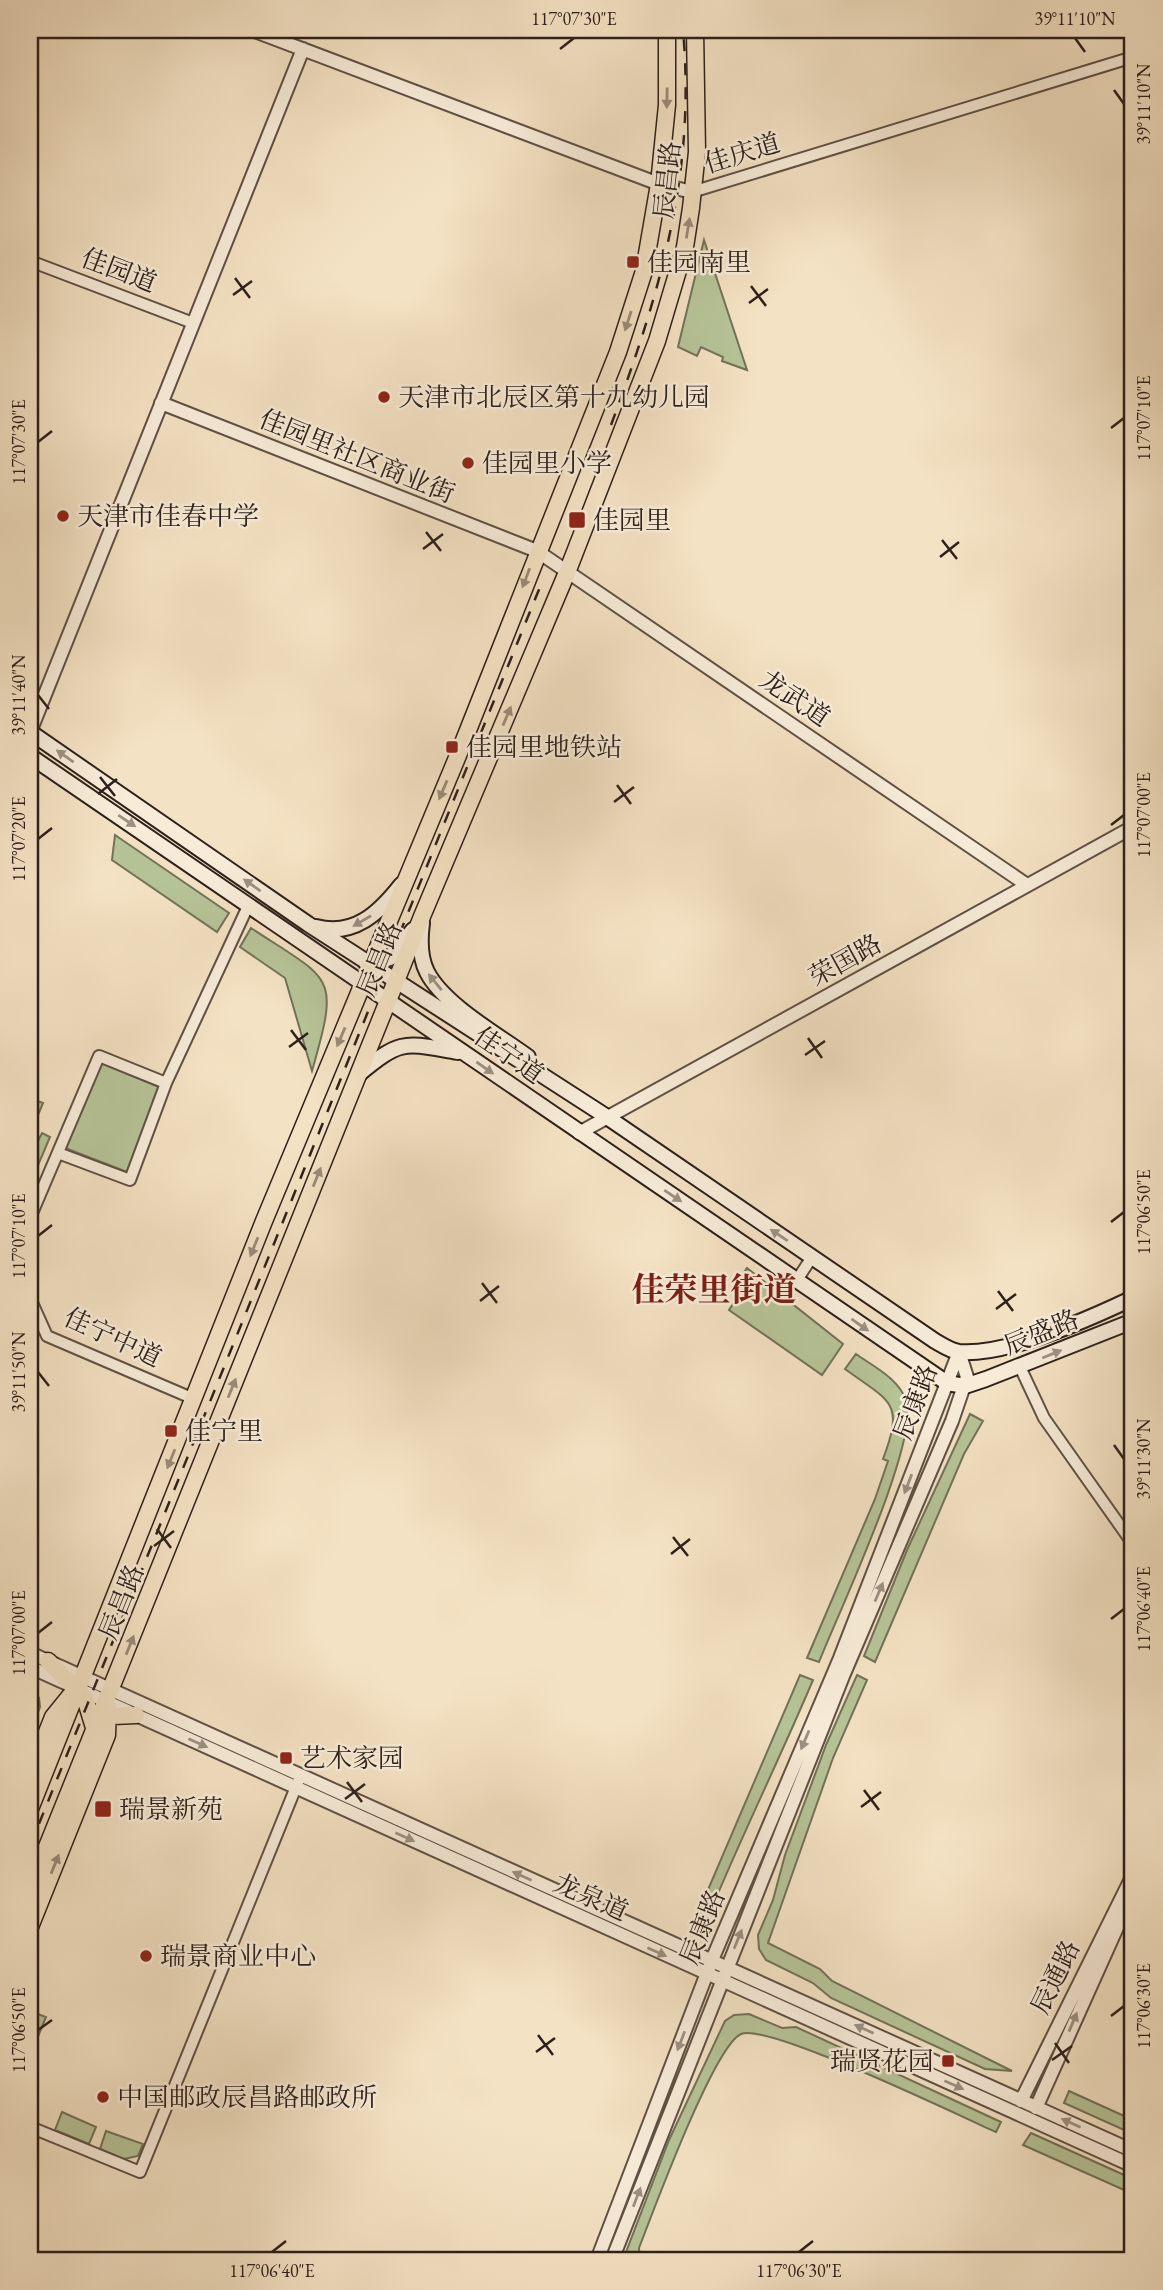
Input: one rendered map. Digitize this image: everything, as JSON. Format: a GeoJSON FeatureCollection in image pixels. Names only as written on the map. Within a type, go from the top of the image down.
{"type":"FeatureCollection","features":[{"type":"Feature","properties":{"kind":"main road","name":"辰昌路"},"geometry":{"type":"LineString","coordinates":[[30,1809],[403,882],[459,753],[626,327],[644,271],[659,184],[667,105],[667,30]]}},
{"type":"Feature","properties":{"kind":"main road","name":"辰昌路"},"geometry":{"type":"LineString","coordinates":[[30,1889],[95,1731],[110,1703],[423,914],[568,570],[670,303],[685,247],[697,152],[695,30]]}},
{"type":"Feature","properties":{"kind":"main road","name":"佳宁道"},"geometry":{"type":"LineString","coordinates":[[30,732],[308,924],[607,1117],[934,1341],[959,1352]]}},
{"type":"Feature","properties":{"kind":"main road","name":"佳宁道"},"geometry":{"type":"LineString","coordinates":[[30,756],[947,1383],[965,1386]]}},
{"type":"Feature","properties":{"kind":"main road"},"geometry":{"type":"LineString","coordinates":[[308,924],[327,929],[353,927],[379,909],[403,882]]}},
{"type":"Feature","properties":{"kind":"main road"},"geometry":{"type":"LineString","coordinates":[[310,946],[346,963],[370,965],[395,954],[423,914]]}},
{"type":"Feature","properties":{"kind":"main road"},"geometry":{"type":"LineString","coordinates":[[423,914],[423,959],[432,980],[454,1003],[531,1059],[562,1089]]}},
{"type":"Feature","properties":{"kind":"main road"},"geometry":{"type":"LineString","coordinates":[[358,1075],[386,1051],[407,1044],[464,1053]]}},
{"type":"Feature","properties":{"kind":"main road","name":"辰盛路"},"geometry":{"type":"LineString","coordinates":[[959,1352],[999,1347],[1042,1335],[1133,1298]]}},
{"type":"Feature","properties":{"kind":"main road","name":"辰盛路"},"geometry":{"type":"LineString","coordinates":[[965,1386],[1020,1367],[1133,1321]]}},
{"type":"Feature","properties":{"kind":"main road"},"geometry":{"type":"LineString","coordinates":[[48,1661],[79,1683],[90,1706],[95,1731]]}},
{"type":"Feature","properties":{"kind":"main road"},"geometry":{"type":"LineString","coordinates":[[30,1775],[58,1709],[79,1683]]}},
{"type":"Feature","properties":{"kind":"main road"},"geometry":{"type":"LineString","coordinates":[[30,1927],[107,1735],[110,1703],[138,1709]]}},
{"type":"Feature","properties":{"kind":"street","name":"佳庆道"},"geometry":{"type":"LineString","coordinates":[[252,30],[659,184],[692,192],[1133,57]]}},
{"type":"Feature","properties":{"kind":"street"},"geometry":{"type":"LineString","coordinates":[[30,732],[303,49]]}},
{"type":"Feature","properties":{"kind":"street","name":"佳园道"},"geometry":{"type":"LineString","coordinates":[[30,261],[193,323]]}},
{"type":"Feature","properties":{"kind":"street","name":"佳园里社区商业街"},"geometry":{"type":"LineString","coordinates":[[161,403],[537,551]]}},
{"type":"Feature","properties":{"kind":"street","name":"龙武道"},"geometry":{"type":"LineString","coordinates":[[537,551],[1027,885]]}},
{"type":"Feature","properties":{"kind":"street","name":"荣国路"},"geometry":{"type":"LineString","coordinates":[[579,1133],[1133,827]]}},
{"type":"Feature","properties":{"kind":"street"},"geometry":{"type":"LineString","coordinates":[[58,1153],[130,1180],[166,1083],[249,904]]}},
{"type":"Feature","properties":{"kind":"street"},"geometry":{"type":"LineString","coordinates":[[30,1218],[99,1056],[166,1083]]}},
{"type":"Feature","properties":{"kind":"street"},"geometry":{"type":"LineString","coordinates":[[797,1280],[812,1257]]}},
{"type":"Feature","properties":{"kind":"street","name":"佳宁中道"},"geometry":{"type":"LineString","coordinates":[[30,1298],[47,1336],[194,1399]]}},
{"type":"Feature","properties":{"kind":"street","name":"辰康路"},"geometry":{"type":"LineString","coordinates":[[597,2260],[712,1960],[840,1658],[959,1352]]}},
{"type":"Feature","properties":{"kind":"street","name":"辰康路"},"geometry":{"type":"LineString","coordinates":[[612,2260],[849,1662],[965,1386],[967,1377],[959,1352]]}},
{"type":"Feature","properties":{"kind":"street"},"geometry":{"type":"LineString","coordinates":[[1020,1367],[1044,1418],[1133,1544]]}},
{"type":"Feature","properties":{"kind":"street"},"geometry":{"type":"LineString","coordinates":[[30,1653],[48,1661]]}},
{"type":"Feature","properties":{"kind":"street","name":"龙泉道"},"geometry":{"type":"LineString","coordinates":[[30,1667],[79,1683],[110,1703],[138,1709],[721,1981],[1133,2166]]}},
{"type":"Feature","properties":{"kind":"street"},"geometry":{"type":"LineString","coordinates":[[64,1723],[90,1706],[110,1703]]}},
{"type":"Feature","properties":{"kind":"street"},"geometry":{"type":"LineString","coordinates":[[30,2127],[140,2172],[298,1782]]}},
{"type":"Feature","properties":{"kind":"street","name":"龙泉道"},"geometry":{"type":"LineString","coordinates":[[298,1782],[712,1960],[1133,2151]]}},
{"type":"Feature","properties":{"kind":"street","name":"辰通路"},"geometry":{"type":"LineString","coordinates":[[1021,2101],[1133,1875]]}},
{"type":"Feature","properties":{"kind":"street","name":"辰通路"},"geometry":{"type":"LineString","coordinates":[[1036,2108],[1133,1891]]}},
{"type":"Feature","properties":{"kind":"green space"},"geometry":{"type":"Polygon","coordinates":[[[704,240],[747,370],[722,361],[723,357],[701,347],[697,356],[678,347],[704,240]]]}},
{"type":"Feature","properties":{"kind":"green space"},"geometry":{"type":"Polygon","coordinates":[[[115,835],[229,913],[217,932],[112,860],[115,835]]]}},
{"type":"Feature","properties":{"kind":"green space"},"geometry":{"type":"Polygon","coordinates":[[[251,928],[299,959],[314,971],[323,983],[327,997],[326,1015],[312,1071],[285,978],[240,947],[251,928]]]}},
{"type":"Feature","properties":{"kind":"green space"},"geometry":{"type":"Polygon","coordinates":[[[101,1063],[159,1087],[127,1172],[65,1148],[101,1063]]]}},
{"type":"Feature","properties":{"kind":"green space"},"geometry":{"type":"Polygon","coordinates":[[[30,1098],[43,1103],[36,1120],[30,1118],[30,1098]]]}},
{"type":"Feature","properties":{"kind":"green space"},"geometry":{"type":"Polygon","coordinates":[[[30,1125],[39,1139],[42,1133],[50,1137],[30,1184],[30,1125]]]}},
{"type":"Feature","properties":{"kind":"green space"},"geometry":{"type":"Polygon","coordinates":[[[747,1268],[843,1344],[822,1375],[729,1310],[745,1286],[738,1281],[747,1268]]]}},
{"type":"Feature","properties":{"kind":"green space"},"geometry":{"type":"Polygon","coordinates":[[[856,1354],[897,1385],[906,1400],[907,1421],[890,1488],[819,1662],[807,1658],[875,1499],[888,1461],[883,1459],[893,1425],[893,1414],[883,1397],[845,1369],[856,1354]]]}},
{"type":"Feature","properties":{"kind":"green space"},"geometry":{"type":"Polygon","coordinates":[[[970,1414],[983,1421],[964,1454],[875,1662],[864,1656],[907,1550],[970,1414]]]}},
{"type":"Feature","properties":{"kind":"green space"},"geometry":{"type":"Polygon","coordinates":[[[800,1675],[813,1680],[711,1910],[698,1913],[800,1675]]]}},
{"type":"Feature","properties":{"kind":"green space"},"geometry":{"type":"Polygon","coordinates":[[[857,1675],[867,1680],[833,1758],[768,1943],[820,1969],[832,1981],[1012,2071],[985,2069],[831,1998],[813,1983],[766,1960],[759,1949],[758,1935],[773,1900],[785,1855],[826,1745],[857,1675]]]}},
{"type":"Feature","properties":{"kind":"green space"},"geometry":{"type":"Polygon","coordinates":[[[30,1688],[39,1698],[40,1707],[33,1726],[30,1725],[30,1688]]]}},
{"type":"Feature","properties":{"kind":"green space"},"geometry":{"type":"Polygon","coordinates":[[[30,2011],[46,2017],[30,2056],[30,2011]]]}},
{"type":"Feature","properties":{"kind":"green space"},"geometry":{"type":"Polygon","coordinates":[[[749,2014],[782,2028],[796,2027],[1001,2122],[996,2132],[823,2056],[758,2034],[741,2034],[729,2045],[716,2067],[685,2132],[639,2248],[640,2260],[623,2260],[669,2140],[725,2021],[734,2015],[749,2014]]]}},
{"type":"Feature","properties":{"kind":"green space"},"geometry":{"type":"Polygon","coordinates":[[[1069,2091],[1133,2120],[1133,2134],[1064,2103],[1069,2091]]]}},
{"type":"Feature","properties":{"kind":"green space"},"geometry":{"type":"Polygon","coordinates":[[[62,2112],[96,2127],[89,2144],[55,2130],[62,2112]]]}},
{"type":"Feature","properties":{"kind":"green space"},"geometry":{"type":"Polygon","coordinates":[[[106,2131],[143,2144],[138,2156],[124,2159],[100,2149],[106,2131]]]}},
{"type":"Feature","properties":{"kind":"green space"},"geometry":{"type":"Polygon","coordinates":[[[1031,2133],[1133,2179],[1133,2194],[1023,2145],[1031,2133]]]}},
{"type":"Feature","properties":{"kind":"railway"},"geometry":{"type":"LineString","coordinates":[[611,425],[659,280],[679,183],[686,83],[683,30]]}},
{"type":"Feature","properties":{"kind":"railway"},"geometry":{"type":"LineString","coordinates":[[30,1846],[540,587]]}},
{"type":"Feature","properties":{"kind":"place","name":"佳园南里"},"geometry":{"type":"Point","coordinates":[633,262]}},
{"type":"Feature","properties":{"kind":"place","name":"天津市北辰区第十九幼儿园"},"geometry":{"type":"Point","coordinates":[384,397]}},
{"type":"Feature","properties":{"kind":"place","name":"佳园里小学"},"geometry":{"type":"Point","coordinates":[468,463]}},
{"type":"Feature","properties":{"kind":"place","name":"天津市佳春中学"},"geometry":{"type":"Point","coordinates":[63,516]}},
{"type":"Feature","properties":{"kind":"place","name":"佳园里"},"geometry":{"type":"Point","coordinates":[577,520]}},
{"type":"Feature","properties":{"kind":"place","name":"佳园里地铁站"},"geometry":{"type":"Point","coordinates":[452,747]}},
{"type":"Feature","properties":{"kind":"place","name":"佳宁里"},"geometry":{"type":"Point","coordinates":[171,1431]}},
{"type":"Feature","properties":{"kind":"place","name":"艺术家园"},"geometry":{"type":"Point","coordinates":[286,1758]}},
{"type":"Feature","properties":{"kind":"place","name":"瑞景新苑"},"geometry":{"type":"Point","coordinates":[103,1809]}},
{"type":"Feature","properties":{"kind":"place","name":"瑞景商业中心"},"geometry":{"type":"Point","coordinates":[146,1956]}},
{"type":"Feature","properties":{"kind":"place","name":"瑞贤花园"},"geometry":{"type":"Point","coordinates":[948,2061]}},
{"type":"Feature","properties":{"kind":"place","name":"中国邮政辰昌路邮政所"},"geometry":{"type":"Point","coordinates":[103,2097]}},
{"type":"Feature","properties":{"kind":"district","name":"佳荣里街道"},"geometry":{"type":"Point","coordinates":[714,1289]}}]}
